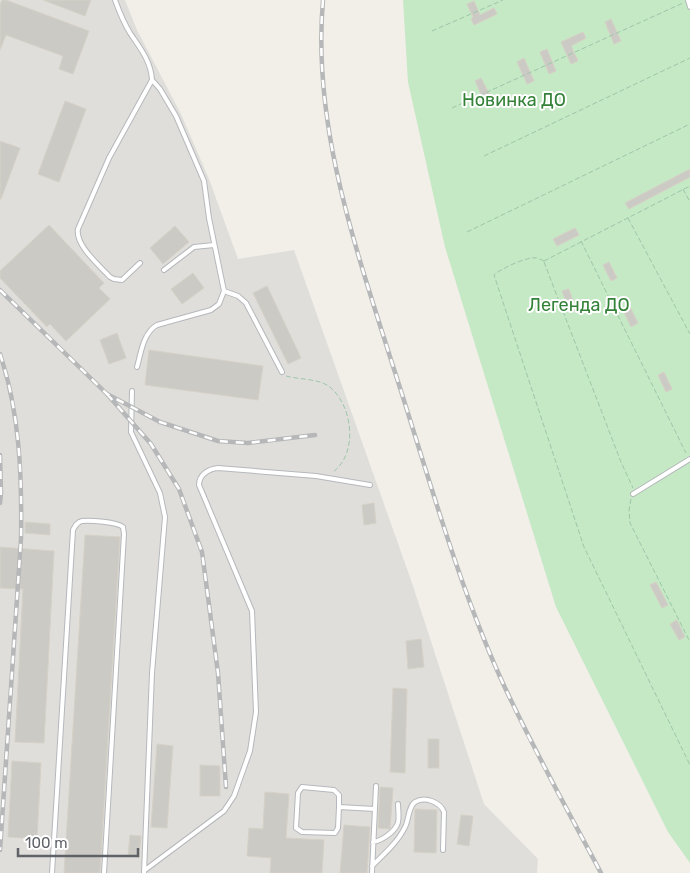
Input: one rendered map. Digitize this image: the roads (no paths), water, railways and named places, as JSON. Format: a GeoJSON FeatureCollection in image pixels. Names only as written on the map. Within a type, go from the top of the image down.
{"type":"FeatureCollection","features":[{"type":"Feature","properties":{"kind":"lane"},"geometry":{"type":"LineString","coordinates":[[115,0],[130,33],[144,53],[150,66],[152,80],[160,89],[176,116],[204,182],[209,218],[224,291],[219,304],[211,310],[151,329],[141,350],[137,368]]}},
{"type":"Feature","properties":{"kind":"lane"},"geometry":{"type":"LineString","coordinates":[[688,0],[690,7]]}},
{"type":"Feature","properties":{"kind":"lane"},"geometry":{"type":"LineString","coordinates":[[140,263],[124,278],[114,279],[110,277],[80,243],[77,236],[78,229],[109,158],[152,80]]}},
{"type":"Feature","properties":{"kind":"lane"},"geometry":{"type":"LineString","coordinates":[[164,270],[194,247],[214,245]]}},
{"type":"Feature","properties":{"kind":"lane"},"geometry":{"type":"LineString","coordinates":[[224,291],[238,296],[246,303],[282,372]]}},
{"type":"Feature","properties":{"kind":"lane"},"geometry":{"type":"LineString","coordinates":[[132,391],[131,432],[160,492],[165,517],[152,673],[145,872]]}},
{"type":"Feature","properties":{"kind":"lane"},"geometry":{"type":"LineString","coordinates":[[633,494],[690,459]]}},
{"type":"Feature","properties":{"kind":"lane"},"geometry":{"type":"LineString","coordinates":[[145,872],[224,812],[234,796],[250,751],[256,712],[252,611],[199,485],[201,476],[209,470],[218,468],[316,476],[370,485]]}},
{"type":"Feature","properties":{"kind":"lane"},"geometry":{"type":"LineString","coordinates":[[52,873],[73,530],[76,524],[82,521],[117,524],[123,527],[124,534],[104,873]]}},
{"type":"Feature","properties":{"kind":"lane"},"geometry":{"type":"LineString","coordinates":[[372,873],[376,786]]}},
{"type":"Feature","properties":{"kind":"lane"},"geometry":{"type":"LineString","coordinates":[[302,788],[334,790],[339,795],[339,807],[338,828],[335,833],[302,832],[296,828],[298,793],[302,788]]}},
{"type":"Feature","properties":{"kind":"lane"},"geometry":{"type":"LineString","coordinates":[[372,866],[403,833],[408,822],[411,806],[418,801],[434,801],[442,807],[444,812],[443,850]]}},
{"type":"Feature","properties":{"kind":"lane"},"geometry":{"type":"LineString","coordinates":[[373,842],[383,839],[398,824],[398,804]]}},
{"type":"Feature","properties":{"kind":"lane"},"geometry":{"type":"LineString","coordinates":[[339,807],[375,809]]}},
{"type":"Feature","properties":{"kind":"railway"},"geometry":{"type":"LineString","coordinates":[[323,0],[321,46],[324,93],[339,184],[364,274],[430,482],[470,602],[501,679],[537,753],[601,873]]}},
{"type":"Feature","properties":{"kind":"railway"},"geometry":{"type":"LineString","coordinates":[[0,290],[107,394],[160,422],[218,441],[248,443],[315,435]]}},
{"type":"Feature","properties":{"kind":"railway"},"geometry":{"type":"LineString","coordinates":[[0,354],[7,376],[16,422],[21,516],[0,850]]}},
{"type":"Feature","properties":{"kind":"railway"},"geometry":{"type":"LineString","coordinates":[[107,394],[151,444],[179,489],[202,552],[218,673],[226,787]]}},
{"type":"Feature","properties":{"kind":"railway"},"geometry":{"type":"LineString","coordinates":[[0,455],[0,503]]}},
{"type":"Feature","properties":{"kind":"park label","name":"Новинка ДО"},"geometry":{"type":"Point","coordinates":[514,100]}},
{"type":"Feature","properties":{"kind":"park label","name":"Легенда ДО"},"geometry":{"type":"Point","coordinates":[579,305]}}]}
